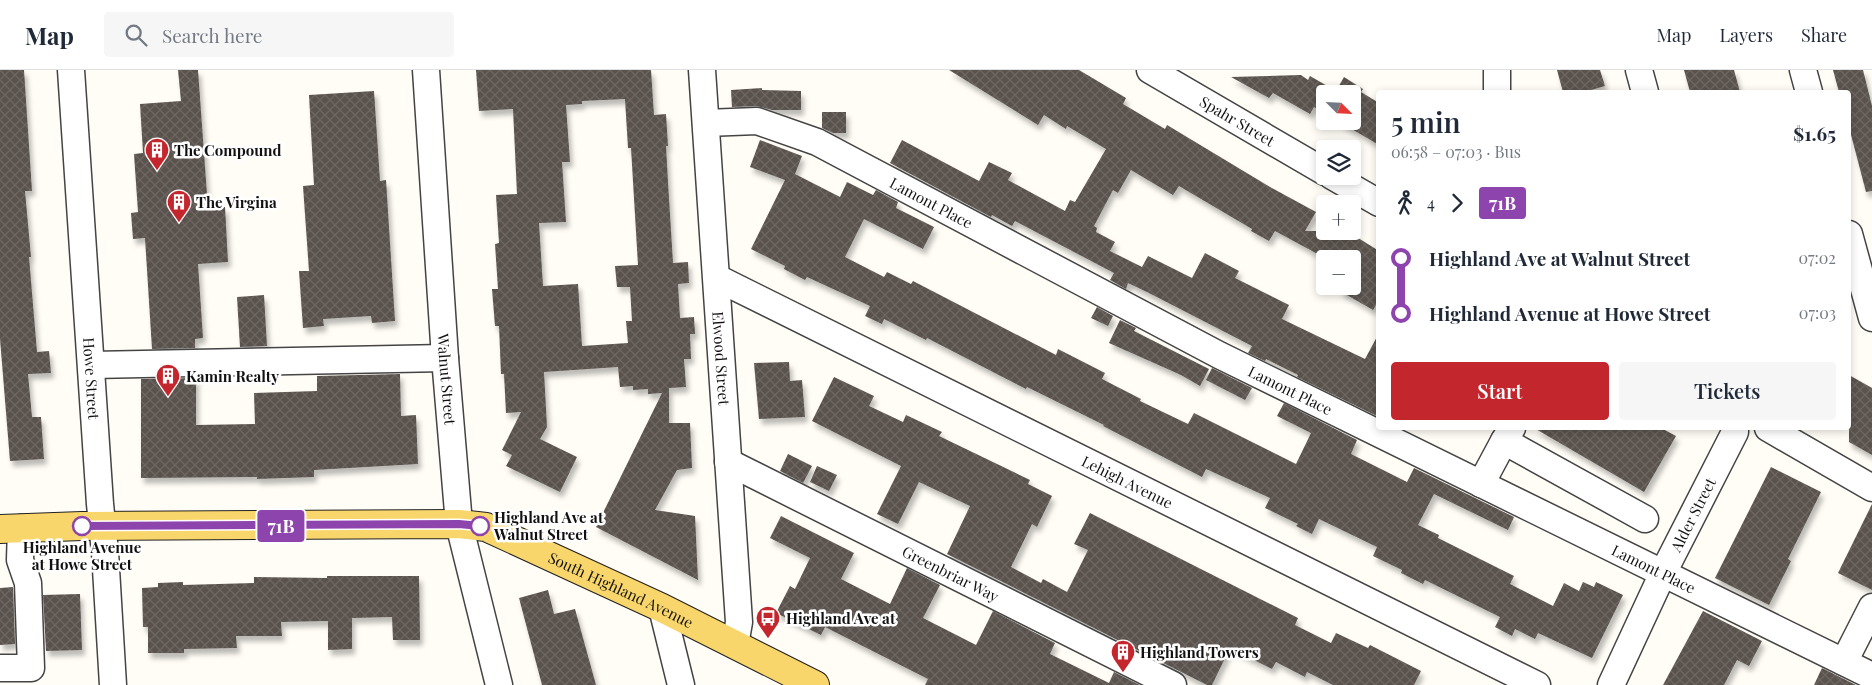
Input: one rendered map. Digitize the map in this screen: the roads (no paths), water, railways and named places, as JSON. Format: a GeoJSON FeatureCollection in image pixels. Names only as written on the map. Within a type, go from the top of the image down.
{"type":"FeatureCollection","features":[{"type":"Feature","properties":{"kind":"main road","name":"South Highland Avenue"},"geometry":{"type":"LineString","coordinates":[[11,529],[459,524],[486,527],[662,608],[815,685]]}},
{"type":"Feature","properties":{"kind":"street","name":"Howe Street"},"geometry":{"type":"LineString","coordinates":[[72,70],[113,685]]}},
{"type":"Feature","properties":{"kind":"street","name":"Walnut Street"},"geometry":{"type":"LineString","coordinates":[[426,70],[445,358],[459,524],[499,685]]}},
{"type":"Feature","properties":{"kind":"street","name":"Elwood Street"},"geometry":{"type":"LineString","coordinates":[[702,70],[739,622],[735,645]]}},
{"type":"Feature","properties":{"kind":"street","name":"Spahr Street"},"geometry":{"type":"LineString","coordinates":[[1150,70],[1316,167]]}},
{"type":"Feature","properties":{"kind":"street"},"geometry":{"type":"LineString","coordinates":[[1497,70],[1497,90]]}},
{"type":"Feature","properties":{"kind":"street"},"geometry":{"type":"LineString","coordinates":[[1639,70],[1644,90]]}},
{"type":"Feature","properties":{"kind":"street"},"geometry":{"type":"LineString","coordinates":[[1803,70],[1808,90]]}},
{"type":"Feature","properties":{"kind":"street","name":"Lamont Place"},"geometry":{"type":"LineString","coordinates":[[706,123],[758,121],[817,142],[1219,355],[1872,676]]}},
{"type":"Feature","properties":{"kind":"street"},"geometry":{"type":"LineString","coordinates":[[1348,185],[1376,201]]}},
{"type":"Feature","properties":{"kind":"street"},"geometry":{"type":"LineString","coordinates":[[1851,241],[1872,318]]}},
{"type":"Feature","properties":{"kind":"street","name":"Lehigh Avenue"},"geometry":{"type":"LineString","coordinates":[[717,278],[1537,685]]}},
{"type":"Feature","properties":{"kind":"street"},"geometry":{"type":"LineString","coordinates":[[92,365],[445,358]]}},
{"type":"Feature","properties":{"kind":"street","name":"Alder Street"},"geometry":{"type":"LineString","coordinates":[[1611,685],[1663,573],[1735,430]]}},
{"type":"Feature","properties":{"kind":"street"},"geometry":{"type":"LineString","coordinates":[[1771,430],[1872,488]]}},
{"type":"Feature","properties":{"kind":"street"},"geometry":{"type":"LineString","coordinates":[[1481,484],[1508,434],[1645,519]]}},
{"type":"Feature","properties":{"kind":"street","name":"Greenbriar Way"},"geometry":{"type":"LineString","coordinates":[[728,462],[1173,685]]}},
{"type":"Feature","properties":{"kind":"street"},"geometry":{"type":"LineString","coordinates":[[0,668],[31,668],[28,583],[22,569],[11,529]]}},
{"type":"Feature","properties":{"kind":"street"},"geometry":{"type":"LineString","coordinates":[[1844,662],[1872,607]]}},
{"type":"Feature","properties":{"kind":"street"},"geometry":{"type":"LineString","coordinates":[[662,608],[681,685]]}},
{"type":"Feature","properties":{"kind":"place","name":"The Compound"},"geometry":{"type":"Point","coordinates":[157,171]}},
{"type":"Feature","properties":{"kind":"place","name":"The Virgina"},"geometry":{"type":"Point","coordinates":[179,223]}},
{"type":"Feature","properties":{"kind":"place","name":"Kamin Realty"},"geometry":{"type":"Point","coordinates":[168,397]}},
{"type":"Feature","properties":{"kind":"place","name":"Highland Avenue at Howe Street"},"geometry":{"type":"Point","coordinates":[82,526]}},
{"type":"Feature","properties":{"kind":"place","name":"Highland Ave at Walnut Street"},"geometry":{"type":"Point","coordinates":[480,526]}},
{"type":"Feature","properties":{"kind":"place","name":"Highland Ave at"},"geometry":{"type":"Point","coordinates":[768,639]}},
{"type":"Feature","properties":{"kind":"place","name":"Highland Towers"},"geometry":{"type":"Point","coordinates":[1123,673]}}]}
